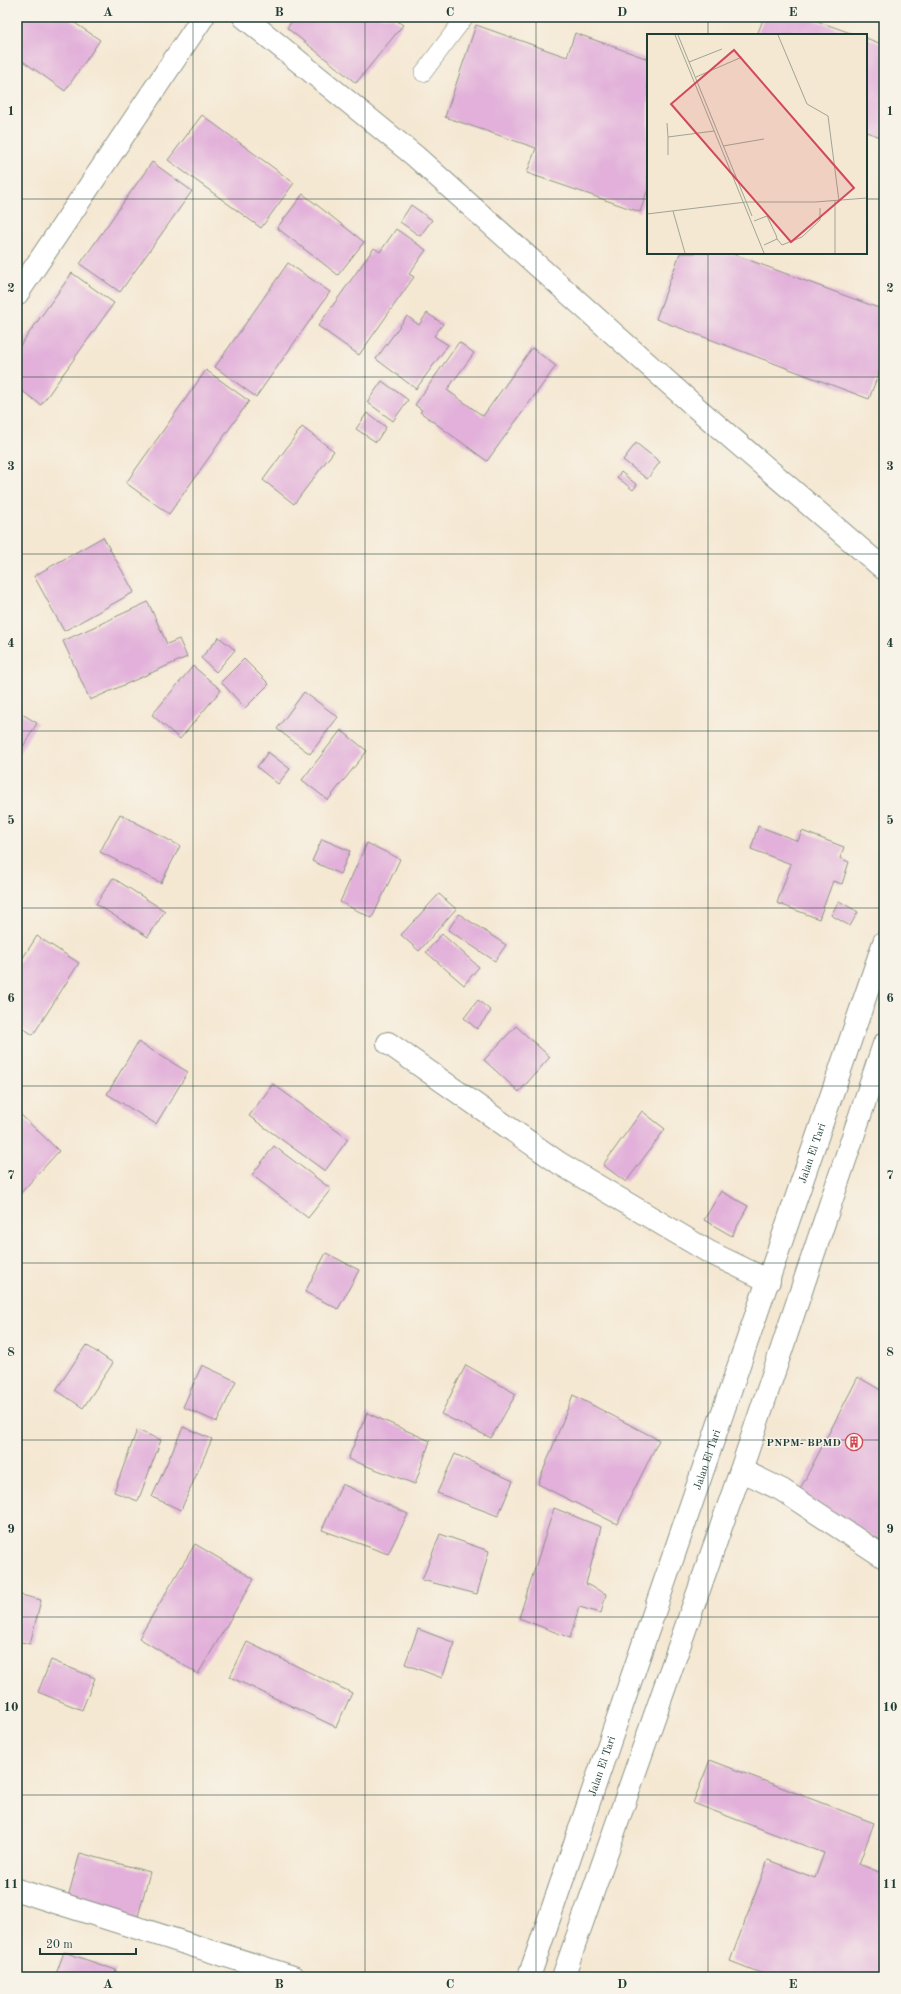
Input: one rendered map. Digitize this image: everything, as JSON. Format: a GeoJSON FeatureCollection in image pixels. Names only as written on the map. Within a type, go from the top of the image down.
{"type":"FeatureCollection","features":[{"type":"Feature","properties":{"kind":"street"},"geometry":{"type":"LineString","coordinates":[[17,294],[203,17]]}},
{"type":"Feature","properties":{"kind":"street"},"geometry":{"type":"LineString","coordinates":[[249,19],[415,156],[699,410],[884,569]]}},
{"type":"Feature","properties":{"kind":"street","name":"Jalan El Tari"},"geometry":{"type":"LineString","coordinates":[[529,1977],[769,1281],[884,942]]}},
{"type":"Feature","properties":{"kind":"street"},"geometry":{"type":"LineString","coordinates":[[388,1043],[559,1163],[709,1252],[769,1281]]}},
{"type":"Feature","properties":{"kind":"street"},"geometry":{"type":"LineString","coordinates":[[563,1977],[741,1470],[884,1044]]}},
{"type":"Feature","properties":{"kind":"street"},"geometry":{"type":"LineString","coordinates":[[741,1470],[782,1490],[884,1557]]}},
{"type":"Feature","properties":{"kind":"street"},"geometry":{"type":"LineString","coordinates":[[17,1890],[293,1977]]}},
{"type":"Feature","properties":{"kind":"lane"},"geometry":{"type":"LineString","coordinates":[[423,73],[465,17]]}},
{"type":"Feature","properties":{"kind":"building"},"geometry":{"type":"Polygon","coordinates":[[[17,17],[66,17],[100,40],[65,91],[17,57],[17,17]]]}},
{"type":"Feature","properties":{"kind":"building"},"geometry":{"type":"Polygon","coordinates":[[[295,17],[392,17],[403,25],[356,83],[287,28],[295,17]]]}},
{"type":"Feature","properties":{"kind":"building"},"geometry":{"type":"Polygon","coordinates":[[[764,17],[806,17],[853,34],[757,34],[764,17]]]}},
{"type":"Feature","properties":{"kind":"building"},"geometry":{"type":"Polygon","coordinates":[[[476,25],[567,57],[575,33],[647,59],[647,192],[640,212],[527,173],[536,148],[445,117],[476,25]]]}},
{"type":"Feature","properties":{"kind":"building"},"geometry":{"type":"Polygon","coordinates":[[[867,38],[884,45],[884,138],[867,132],[867,38]]]}},
{"type":"Feature","properties":{"kind":"building"},"geometry":{"type":"Polygon","coordinates":[[[202,115],[294,183],[261,228],[168,160],[202,115]]]}},
{"type":"Feature","properties":{"kind":"building"},"geometry":{"type":"Polygon","coordinates":[[[152,162],[192,191],[120,292],[80,264],[152,162]]]}},
{"type":"Feature","properties":{"kind":"building"},"geometry":{"type":"Polygon","coordinates":[[[303,194],[364,242],[338,275],[277,228],[303,194]]]}},
{"type":"Feature","properties":{"kind":"building"},"geometry":{"type":"Polygon","coordinates":[[[411,205],[432,220],[420,236],[400,222],[411,205]]]}},
{"type":"Feature","properties":{"kind":"building"},"geometry":{"type":"Polygon","coordinates":[[[396,229],[426,250],[409,274],[414,277],[359,355],[318,326],[374,248],[380,252],[396,229]]]}},
{"type":"Feature","properties":{"kind":"building"},"geometry":{"type":"Polygon","coordinates":[[[680,254],[733,254],[884,310],[884,359],[869,399],[656,319],[680,254]]]}},
{"type":"Feature","properties":{"kind":"building"},"geometry":{"type":"Polygon","coordinates":[[[288,263],[330,292],[256,397],[215,367],[288,263]]]}},
{"type":"Feature","properties":{"kind":"building"},"geometry":{"type":"Polygon","coordinates":[[[72,273],[114,303],[41,405],[17,387],[17,350],[72,273]]]}},
{"type":"Feature","properties":{"kind":"building"},"geometry":{"type":"Polygon","coordinates":[[[427,313],[443,324],[434,336],[448,345],[416,389],[376,359],[407,316],[419,325],[427,313]]]}},
{"type":"Feature","properties":{"kind":"building"},"geometry":{"type":"Polygon","coordinates":[[[459,342],[474,353],[447,390],[483,416],[532,348],[556,366],[487,461],[420,412],[422,410],[415,405],[459,342]]]}},
{"type":"Feature","properties":{"kind":"building"},"geometry":{"type":"Polygon","coordinates":[[[206,370],[249,401],[169,514],[126,483],[206,370]]]}},
{"type":"Feature","properties":{"kind":"building"},"geometry":{"type":"Polygon","coordinates":[[[382,381],[408,400],[393,421],[367,402],[382,381]]]}},
{"type":"Feature","properties":{"kind":"building"},"geometry":{"type":"Polygon","coordinates":[[[367,413],[386,427],[376,442],[356,429],[367,413]]]}},
{"type":"Feature","properties":{"kind":"building"},"geometry":{"type":"Polygon","coordinates":[[[302,427],[334,451],[294,504],[263,480],[302,427]]]}},
{"type":"Feature","properties":{"kind":"building"},"geometry":{"type":"Polygon","coordinates":[[[636,443],[660,462],[647,479],[623,460],[636,443]]]}},
{"type":"Feature","properties":{"kind":"building"},"geometry":{"type":"Polygon","coordinates":[[[621,472],[637,485],[633,490],[617,477],[621,472]]]}},
{"type":"Feature","properties":{"kind":"building"},"geometry":{"type":"Polygon","coordinates":[[[103,537],[134,592],[64,631],[34,576],[103,537]]]}},
{"type":"Feature","properties":{"kind":"building"},"geometry":{"type":"Polygon","coordinates":[[[148,602],[167,644],[179,639],[187,657],[90,700],[63,641],[148,602]]]}},
{"type":"Feature","properties":{"kind":"building"},"geometry":{"type":"Polygon","coordinates":[[[219,637],[235,650],[216,672],[201,658],[219,637]]]}},
{"type":"Feature","properties":{"kind":"building"},"geometry":{"type":"Polygon","coordinates":[[[244,659],[269,684],[245,708],[221,682],[244,659]]]}},
{"type":"Feature","properties":{"kind":"building"},"geometry":{"type":"Polygon","coordinates":[[[193,666],[221,690],[180,739],[152,715],[193,666]]]}},
{"type":"Feature","properties":{"kind":"building"},"geometry":{"type":"Polygon","coordinates":[[[304,692],[338,717],[310,754],[277,729],[304,692]]]}},
{"type":"Feature","properties":{"kind":"building"},"geometry":{"type":"Polygon","coordinates":[[[17,711],[37,723],[17,757],[17,711]]]}},
{"type":"Feature","properties":{"kind":"building"},"geometry":{"type":"Polygon","coordinates":[[[341,730],[367,751],[328,800],[302,780],[341,730]]]}},
{"type":"Feature","properties":{"kind":"building"},"geometry":{"type":"Polygon","coordinates":[[[268,752],[290,769],[278,784],[257,767],[268,752]]]}},
{"type":"Feature","properties":{"kind":"building"},"geometry":{"type":"Polygon","coordinates":[[[120,814],[180,846],[161,883],[100,852],[120,814]]]}},
{"type":"Feature","properties":{"kind":"building"},"geometry":{"type":"Polygon","coordinates":[[[758,826],[798,841],[802,831],[844,847],[840,858],[849,862],[842,884],[833,881],[819,919],[777,903],[791,864],[751,849],[758,826]]]}},
{"type":"Feature","properties":{"kind":"building"},"geometry":{"type":"Polygon","coordinates":[[[322,839],[350,851],[340,874],[312,861],[322,839]]]}},
{"type":"Feature","properties":{"kind":"building"},"geometry":{"type":"Polygon","coordinates":[[[367,843],[400,859],[372,918],[340,902],[367,843]]]}},
{"type":"Feature","properties":{"kind":"building"},"geometry":{"type":"Polygon","coordinates":[[[113,878],[165,911],[148,937],[96,904],[113,878]]]}},
{"type":"Feature","properties":{"kind":"building"},"geometry":{"type":"Polygon","coordinates":[[[439,894],[456,909],[419,951],[401,935],[439,894]]]}},
{"type":"Feature","properties":{"kind":"building"},"geometry":{"type":"Polygon","coordinates":[[[839,901],[858,912],[850,926],[831,915],[839,901]]]}},
{"type":"Feature","properties":{"kind":"building"},"geometry":{"type":"Polygon","coordinates":[[[459,914],[506,945],[495,961],[448,930],[459,914]]]}},
{"type":"Feature","properties":{"kind":"building"},"geometry":{"type":"Polygon","coordinates":[[[442,934],[479,967],[464,985],[426,952],[442,934]]]}},
{"type":"Feature","properties":{"kind":"building"},"geometry":{"type":"Polygon","coordinates":[[[37,936],[79,963],[33,1035],[17,1024],[17,967],[37,936]]]}},
{"type":"Feature","properties":{"kind":"building"},"geometry":{"type":"Polygon","coordinates":[[[478,1000],[491,1011],[477,1029],[464,1018],[478,1000]]]}},
{"type":"Feature","properties":{"kind":"building"},"geometry":{"type":"Polygon","coordinates":[[[516,1026],[550,1057],[519,1092],[484,1060],[516,1026]]]}},
{"type":"Feature","properties":{"kind":"building"},"geometry":{"type":"Polygon","coordinates":[[[138,1042],[188,1072],[156,1124],[107,1094],[138,1042]]]}},
{"type":"Feature","properties":{"kind":"building"},"geometry":{"type":"Polygon","coordinates":[[[273,1084],[348,1139],[325,1171],[249,1116],[273,1084]]]}},
{"type":"Feature","properties":{"kind":"building"},"geometry":{"type":"Polygon","coordinates":[[[642,1111],[665,1129],[626,1182],[603,1165],[642,1111]]]}},
{"type":"Feature","properties":{"kind":"building"},"geometry":{"type":"Polygon","coordinates":[[[20,1114],[59,1151],[17,1197],[17,1117],[20,1114]]]}},
{"type":"Feature","properties":{"kind":"building"},"geometry":{"type":"Polygon","coordinates":[[[274,1146],[331,1189],[308,1218],[252,1175],[274,1146]]]}},
{"type":"Feature","properties":{"kind":"building"},"geometry":{"type":"Polygon","coordinates":[[[721,1191],[748,1206],[732,1236],[704,1220],[721,1191]]]}},
{"type":"Feature","properties":{"kind":"building"},"geometry":{"type":"Polygon","coordinates":[[[326,1253],[359,1270],[338,1309],[305,1292],[326,1253]]]}},
{"type":"Feature","properties":{"kind":"building"},"geometry":{"type":"Polygon","coordinates":[[[86,1345],[113,1363],[83,1408],[56,1390],[86,1345]]]}},
{"type":"Feature","properties":{"kind":"building"},"geometry":{"type":"Polygon","coordinates":[[[202,1365],[236,1381],[217,1422],[183,1407],[202,1365]]]}},
{"type":"Feature","properties":{"kind":"building"},"geometry":{"type":"Polygon","coordinates":[[[466,1365],[516,1394],[491,1438],[441,1414],[466,1365]]]}},
{"type":"Feature","properties":{"kind":"building","name":"PNPM- BPMD"},"geometry":{"type":"Polygon","coordinates":[[[858,1377],[884,1392],[884,1542],[798,1493],[858,1377]]]}},
{"type":"Feature","properties":{"kind":"building"},"geometry":{"type":"Polygon","coordinates":[[[573,1395],[659,1440],[617,1524],[538,1484],[573,1395]]]}},
{"type":"Feature","properties":{"kind":"building"},"geometry":{"type":"Polygon","coordinates":[[[367,1413],[430,1441],[415,1484],[348,1459],[367,1413]]]}},
{"type":"Feature","properties":{"kind":"building"},"geometry":{"type":"Polygon","coordinates":[[[183,1427],[212,1439],[181,1510],[152,1497],[183,1427]]]}},
{"type":"Feature","properties":{"kind":"building"},"geometry":{"type":"Polygon","coordinates":[[[137,1430],[161,1440],[138,1501],[114,1492],[137,1430]]]}},
{"type":"Feature","properties":{"kind":"building"},"geometry":{"type":"Polygon","coordinates":[[[455,1454],[513,1481],[498,1516],[437,1493],[455,1454]]]}},
{"type":"Feature","properties":{"kind":"building"},"geometry":{"type":"Polygon","coordinates":[[[342,1484],[408,1514],[388,1554],[322,1530],[342,1484]]]}},
{"type":"Feature","properties":{"kind":"building"},"geometry":{"type":"Polygon","coordinates":[[[554,1508],[601,1527],[586,1584],[606,1594],[601,1613],[579,1607],[570,1638],[519,1618],[554,1508]]]}},
{"type":"Feature","properties":{"kind":"building"},"geometry":{"type":"Polygon","coordinates":[[[440,1534],[489,1551],[477,1594],[422,1580],[440,1534]]]}},
{"type":"Feature","properties":{"kind":"building"},"geometry":{"type":"Polygon","coordinates":[[[195,1544],[254,1579],[198,1674],[139,1638],[195,1544]]]}},
{"type":"Feature","properties":{"kind":"building"},"geometry":{"type":"Polygon","coordinates":[[[17,1594],[41,1600],[30,1644],[17,1641],[17,1594]]]}},
{"type":"Feature","properties":{"kind":"building"},"geometry":{"type":"Polygon","coordinates":[[[418,1629],[455,1643],[442,1678],[405,1664],[418,1629]]]}},
{"type":"Feature","properties":{"kind":"building"},"geometry":{"type":"Polygon","coordinates":[[[247,1642],[352,1693],[336,1727],[230,1677],[247,1642]]]}},
{"type":"Feature","properties":{"kind":"building"},"geometry":{"type":"Polygon","coordinates":[[[51,1660],[95,1678],[82,1710],[38,1692],[51,1660]]]}},
{"type":"Feature","properties":{"kind":"building"},"geometry":{"type":"Polygon","coordinates":[[[710,1760],[874,1823],[859,1864],[884,1874],[884,1977],[771,1977],[730,1961],[768,1860],[815,1878],[824,1853],[693,1803],[710,1760]]]}},
{"type":"Feature","properties":{"kind":"building"},"geometry":{"type":"Polygon","coordinates":[[[80,1853],[150,1872],[137,1920],[67,1901],[80,1853]]]}},
{"type":"Feature","properties":{"kind":"building"},"geometry":{"type":"Polygon","coordinates":[[[64,1952],[116,1970],[114,1977],[55,1977],[64,1952]]]}},
{"type":"Feature","properties":{"kind":"place","name":"PNPM- BPMD"},"geometry":{"type":"Point","coordinates":[854,1442]}}]}
